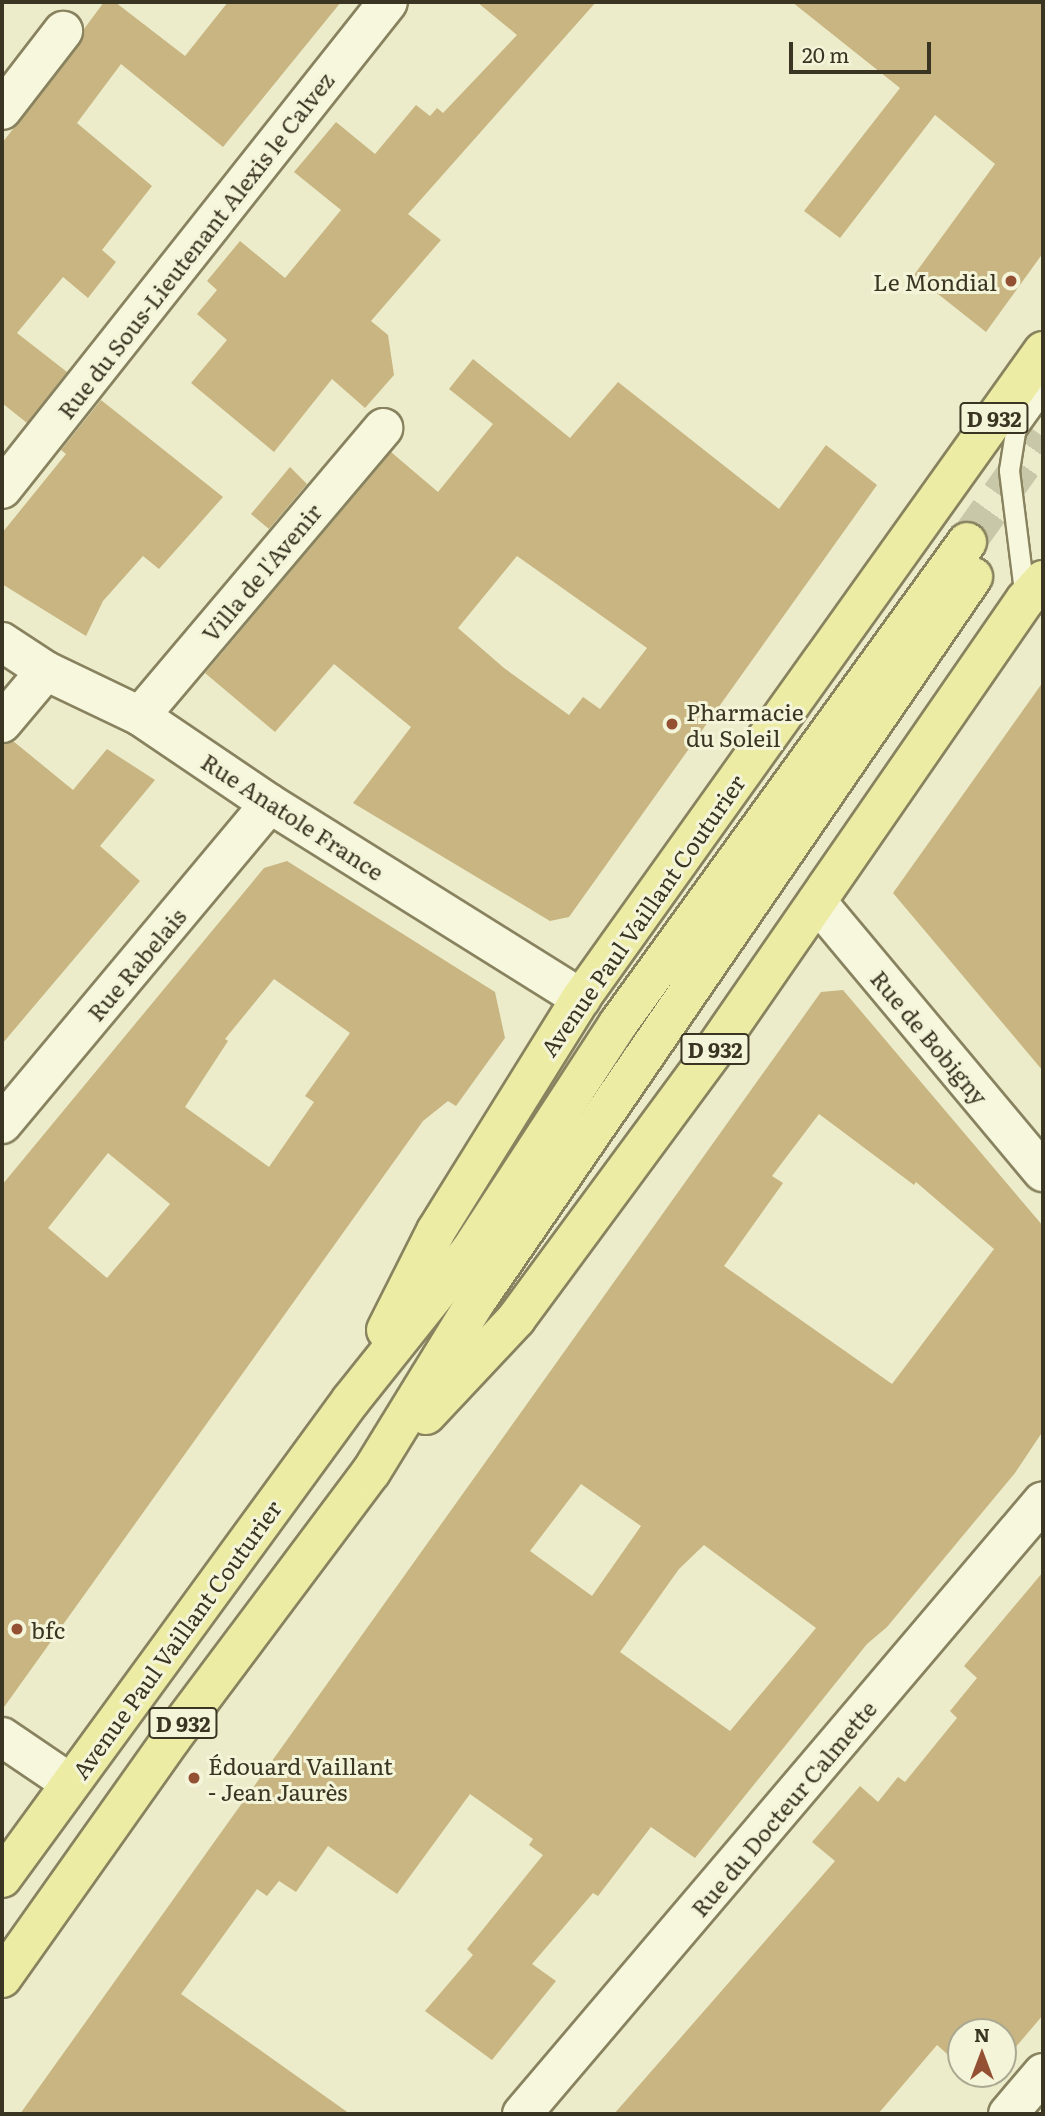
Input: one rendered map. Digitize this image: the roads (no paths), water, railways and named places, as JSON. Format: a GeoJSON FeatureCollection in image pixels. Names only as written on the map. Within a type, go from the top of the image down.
{"type":"FeatureCollection","features":[{"type":"Feature","properties":{"kind":"main road","name":"Avenue Paul Vaillant Couturier"},"geometry":{"type":"LineString","coordinates":[[351,1400],[436,1231],[581,998],[1043,351]]}},
{"type":"Feature","properties":{"kind":"main road","name":"Avenue Paul Vaillant Couturier"},"geometry":{"type":"LineString","coordinates":[[2,1878],[351,1400],[470,1251],[618,1024],[970,559],[477,1300],[371,1472],[171,1739],[2,1978]]}},
{"type":"Feature","properties":{"kind":"main road","name":"Avenue Paul Vaillant Couturier"},"geometry":{"type":"LineString","coordinates":[[371,1472],[516,1319],[817,902],[1034,590]]}},
{"type":"Feature","properties":{"kind":"street","name":"Rue du Sous-Lieutenant Alexis le Calvez"},"geometry":{"type":"LineString","coordinates":[[2,489],[388,2]]}},
{"type":"Feature","properties":{"kind":"street"},"geometry":{"type":"LineString","coordinates":[[2,110],[64,31]]}},
{"type":"Feature","properties":{"kind":"street","name":"Villa de l'Avenir"},"geometry":{"type":"LineString","coordinates":[[140,716],[383,428]]}},
{"type":"Feature","properties":{"kind":"street","name":"Rue Anatole France"},"geometry":{"type":"LineString","coordinates":[[2,642],[46,671],[140,716],[270,804],[581,998]]}},
{"type":"Feature","properties":{"kind":"street"},"geometry":{"type":"LineString","coordinates":[[2,723],[46,671]]}},
{"type":"Feature","properties":{"kind":"street","name":"Rue Rabelais"},"geometry":{"type":"LineString","coordinates":[[2,1124],[270,804]]}},
{"type":"Feature","properties":{"kind":"street","name":"Rue de Bobigny"},"geometry":{"type":"LineString","coordinates":[[817,902],[1043,1172]]}},
{"type":"Feature","properties":{"kind":"street","name":"Rue du Docteur Calmette"},"geometry":{"type":"LineString","coordinates":[[522,2114],[1043,1501]]}},
{"type":"Feature","properties":{"kind":"street"},"geometry":{"type":"LineString","coordinates":[[2,1737],[70,1783]]}},
{"type":"Feature","properties":{"kind":"street"},"geometry":{"type":"LineString","coordinates":[[1008,2114],[1043,2073]]}},
{"type":"Feature","properties":{"kind":"lane"},"geometry":{"type":"LineString","coordinates":[[1034,590],[1009,470],[1015,431],[1043,392]]}},
{"type":"Feature","properties":{"kind":"tunnel"},"geometry":{"type":"LineString","coordinates":[[967,542],[1043,436]]}},
{"type":"Feature","properties":{"kind":"place","name":"Le Mondial"},"geometry":{"type":"Point","coordinates":[1011,281]}},
{"type":"Feature","properties":{"kind":"place","name":"Pharmacie du Soleil"},"geometry":{"type":"Point","coordinates":[672,724]}},
{"type":"Feature","properties":{"kind":"place","name":"bfc"},"geometry":{"type":"Point","coordinates":[17,1629]}},
{"type":"Feature","properties":{"kind":"place","name":"Édouard Vaillant - Jean Jaurès"},"geometry":{"type":"Point","coordinates":[194,1778]}}]}
